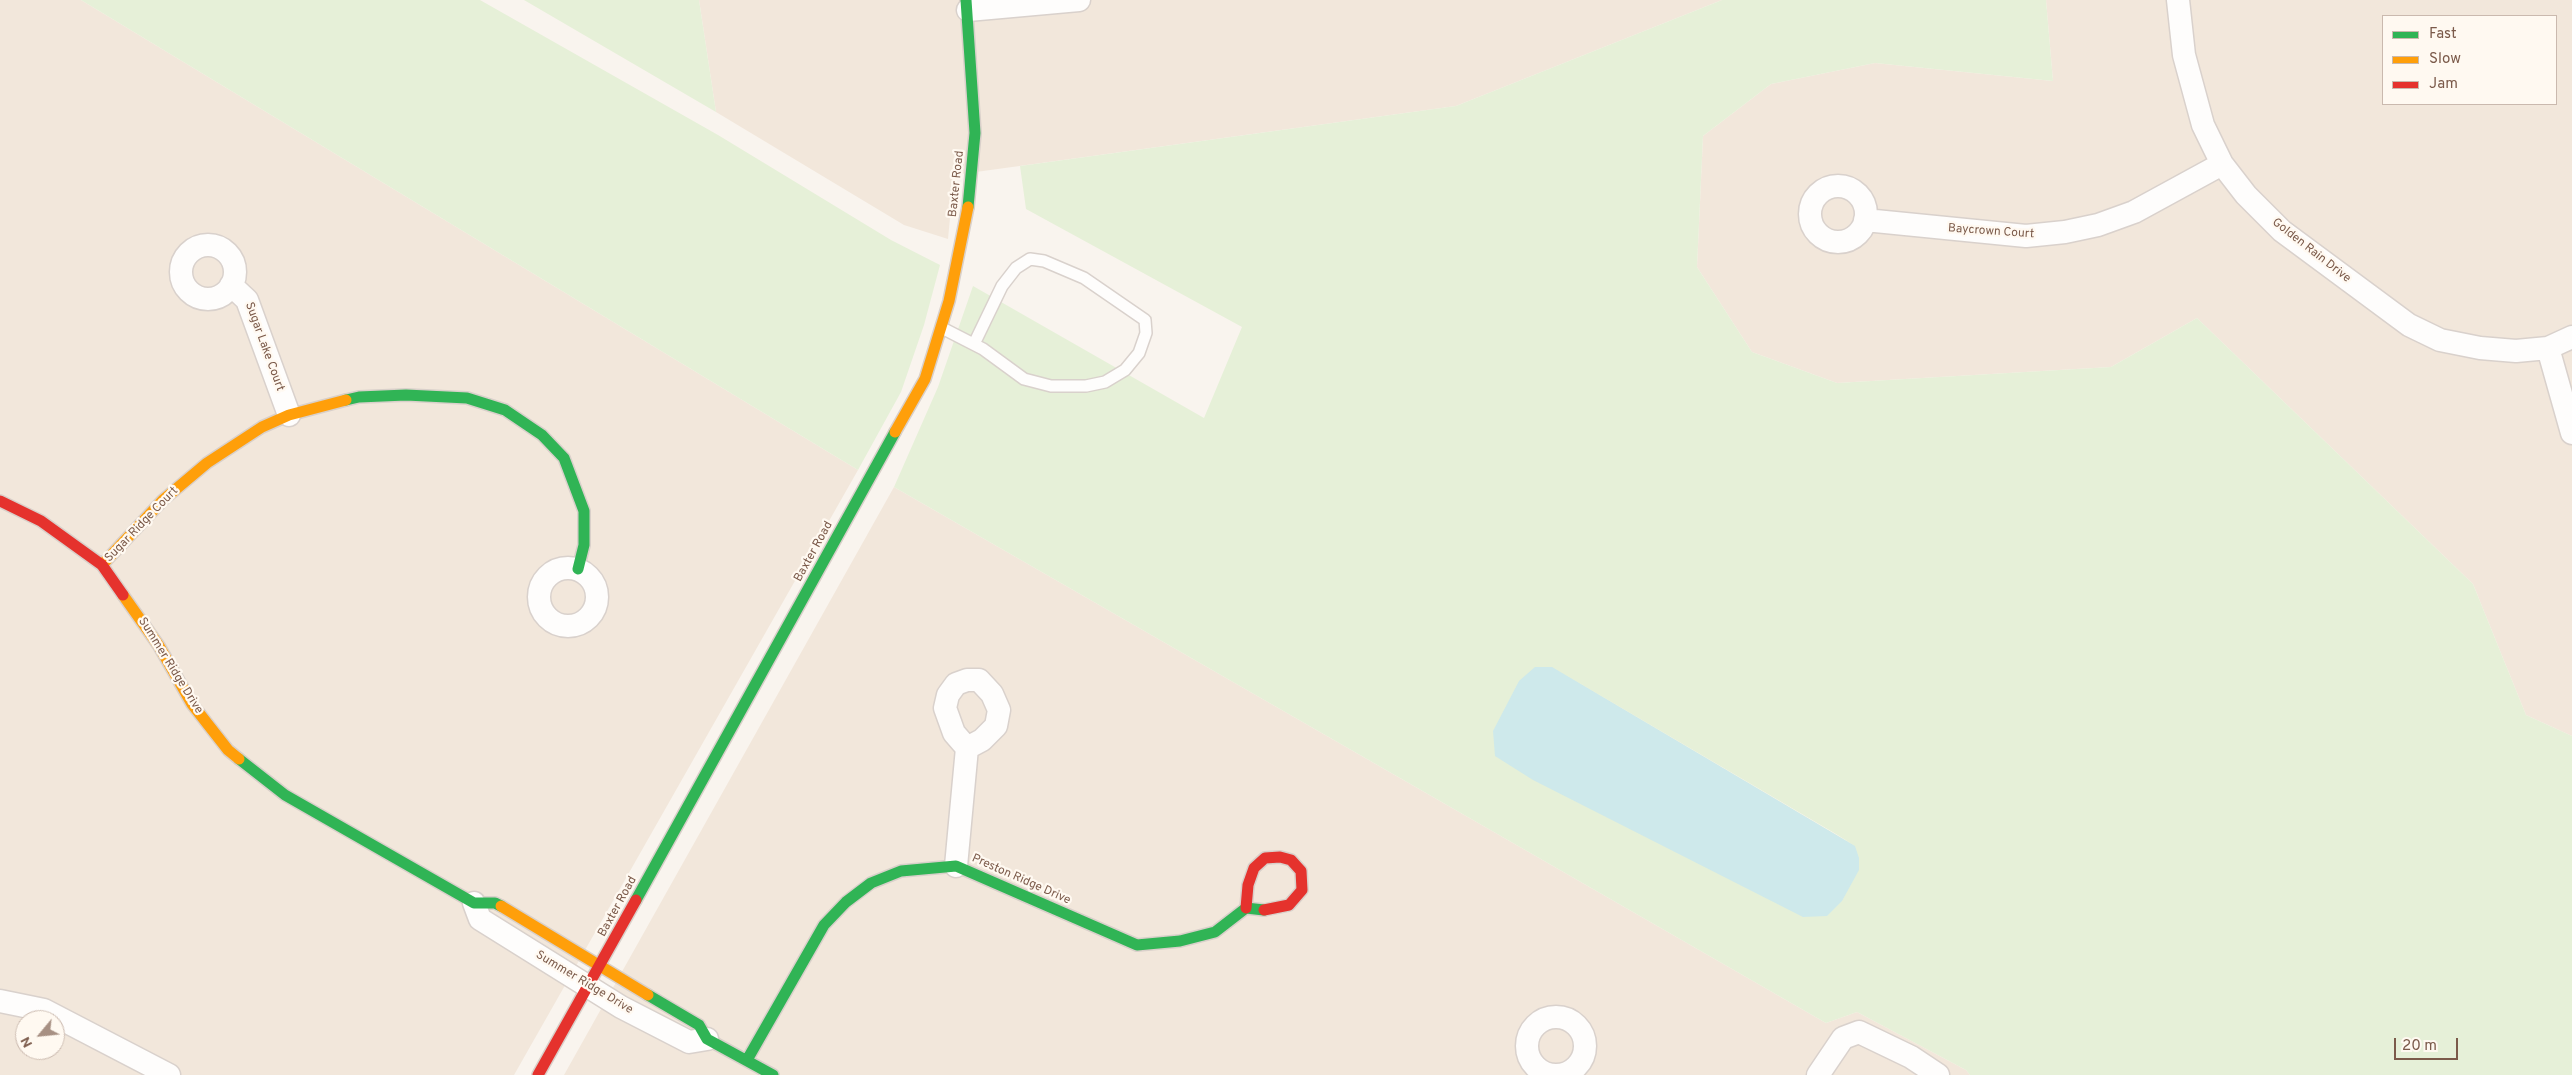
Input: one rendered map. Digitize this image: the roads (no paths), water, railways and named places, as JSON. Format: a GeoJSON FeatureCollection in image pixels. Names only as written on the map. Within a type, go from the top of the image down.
{"type":"FeatureCollection","features":[{"type":"Feature","properties":{"kind":"street"},"geometry":{"type":"LineString","coordinates":[[967,5],[1079,0]]}},
{"type":"Feature","properties":{"kind":"street","name":"Golden Rain Drive"},"geometry":{"type":"LineString","coordinates":[[2178,0],[2184,55],[2203,125],[2222,164],[2246,195],[2282,231],[2409,325],[2440,340],[2480,348],[2516,351],[2548,348],[2572,337]]}},
{"type":"Feature","properties":{"kind":"street","name":"Baxter Road"},"geometry":{"type":"LineString","coordinates":[[538,1075],[589,988],[925,379],[942,328],[966,227],[972,179],[975,133],[967,5]]}},
{"type":"Feature","properties":{"kind":"street","name":"Baycrown Court"},"geometry":{"type":"LineString","coordinates":[[1865,220],[2026,236],[2065,232],[2098,225],[2134,212],[2222,164]]}},
{"type":"Feature","properties":{"kind":"street","name":"Sugar Lake Court"},"geometry":{"type":"LineString","coordinates":[[231,286],[247,300],[289,415]]}},
{"type":"Feature","properties":{"kind":"street"},"geometry":{"type":"LineString","coordinates":[[2548,348],[2572,432]]}},
{"type":"Feature","properties":{"kind":"street","name":"Sugar Ridge Court"},"geometry":{"type":"LineString","coordinates":[[102,566],[163,500],[207,463],[262,427],[289,415],[359,397],[406,395],[467,398],[505,410],[542,435],[564,458],[584,511],[584,545],[578,569]]}},
{"type":"Feature","properties":{"kind":"street","name":"Summer Ridge Drive"},"geometry":{"type":"LineString","coordinates":[[0,501],[41,521],[102,566],[159,646],[192,704],[228,750],[285,795],[474,903],[495,903],[566,944],[600,967],[699,1026],[707,1039],[773,1075]]}},
{"type":"Feature","properties":{"kind":"street"},"geometry":{"type":"LineString","coordinates":[[956,866],[966,748]]}},
{"type":"Feature","properties":{"kind":"street"},"geometry":{"type":"LineString","coordinates":[[1280,856],[1291,860],[1301,871],[1302,890],[1289,905],[1267,910],[1246,908],[1248,885],[1254,868],[1265,858],[1280,856]]}},
{"type":"Feature","properties":{"kind":"street","name":"Preston Ridge Drive"},"geometry":{"type":"LineString","coordinates":[[747,1060],[824,925],[846,902],[871,883],[901,871],[956,866],[1137,944],[1180,941],[1215,932],[1246,908]]}},
{"type":"Feature","properties":{"kind":"street","name":"Summer Ridge Drive"},"geometry":{"type":"LineString","coordinates":[[474,903],[480,919],[589,988],[689,1042],[707,1039]]}},
{"type":"Feature","properties":{"kind":"street"},"geometry":{"type":"LineString","coordinates":[[0,1001],[44,1010],[169,1075]]}},
{"type":"Feature","properties":{"kind":"street"},"geometry":{"type":"LineString","coordinates":[[1818,1075],[1844,1038],[1859,1032],[1912,1057],[1938,1075]]}},
{"type":"Feature","properties":{"kind":"lane"},"geometry":{"type":"LineString","coordinates":[[942,328],[974,344],[1024,379],[1051,386],[1086,386],[1105,382],[1125,370],[1139,353],[1146,333],[1146,320],[1084,278],[1044,261],[1030,259],[1016,268],[1002,286],[974,344]]}},
{"type":"Feature","properties":{"kind":"water"},"geometry":{"type":"Polygon","coordinates":[[[1535,667],[1552,667],[1855,846],[1859,858],[1859,870],[1842,901],[1827,916],[1803,917],[1533,780],[1495,756],[1493,731],[1519,681],[1535,667]]]}}]}
